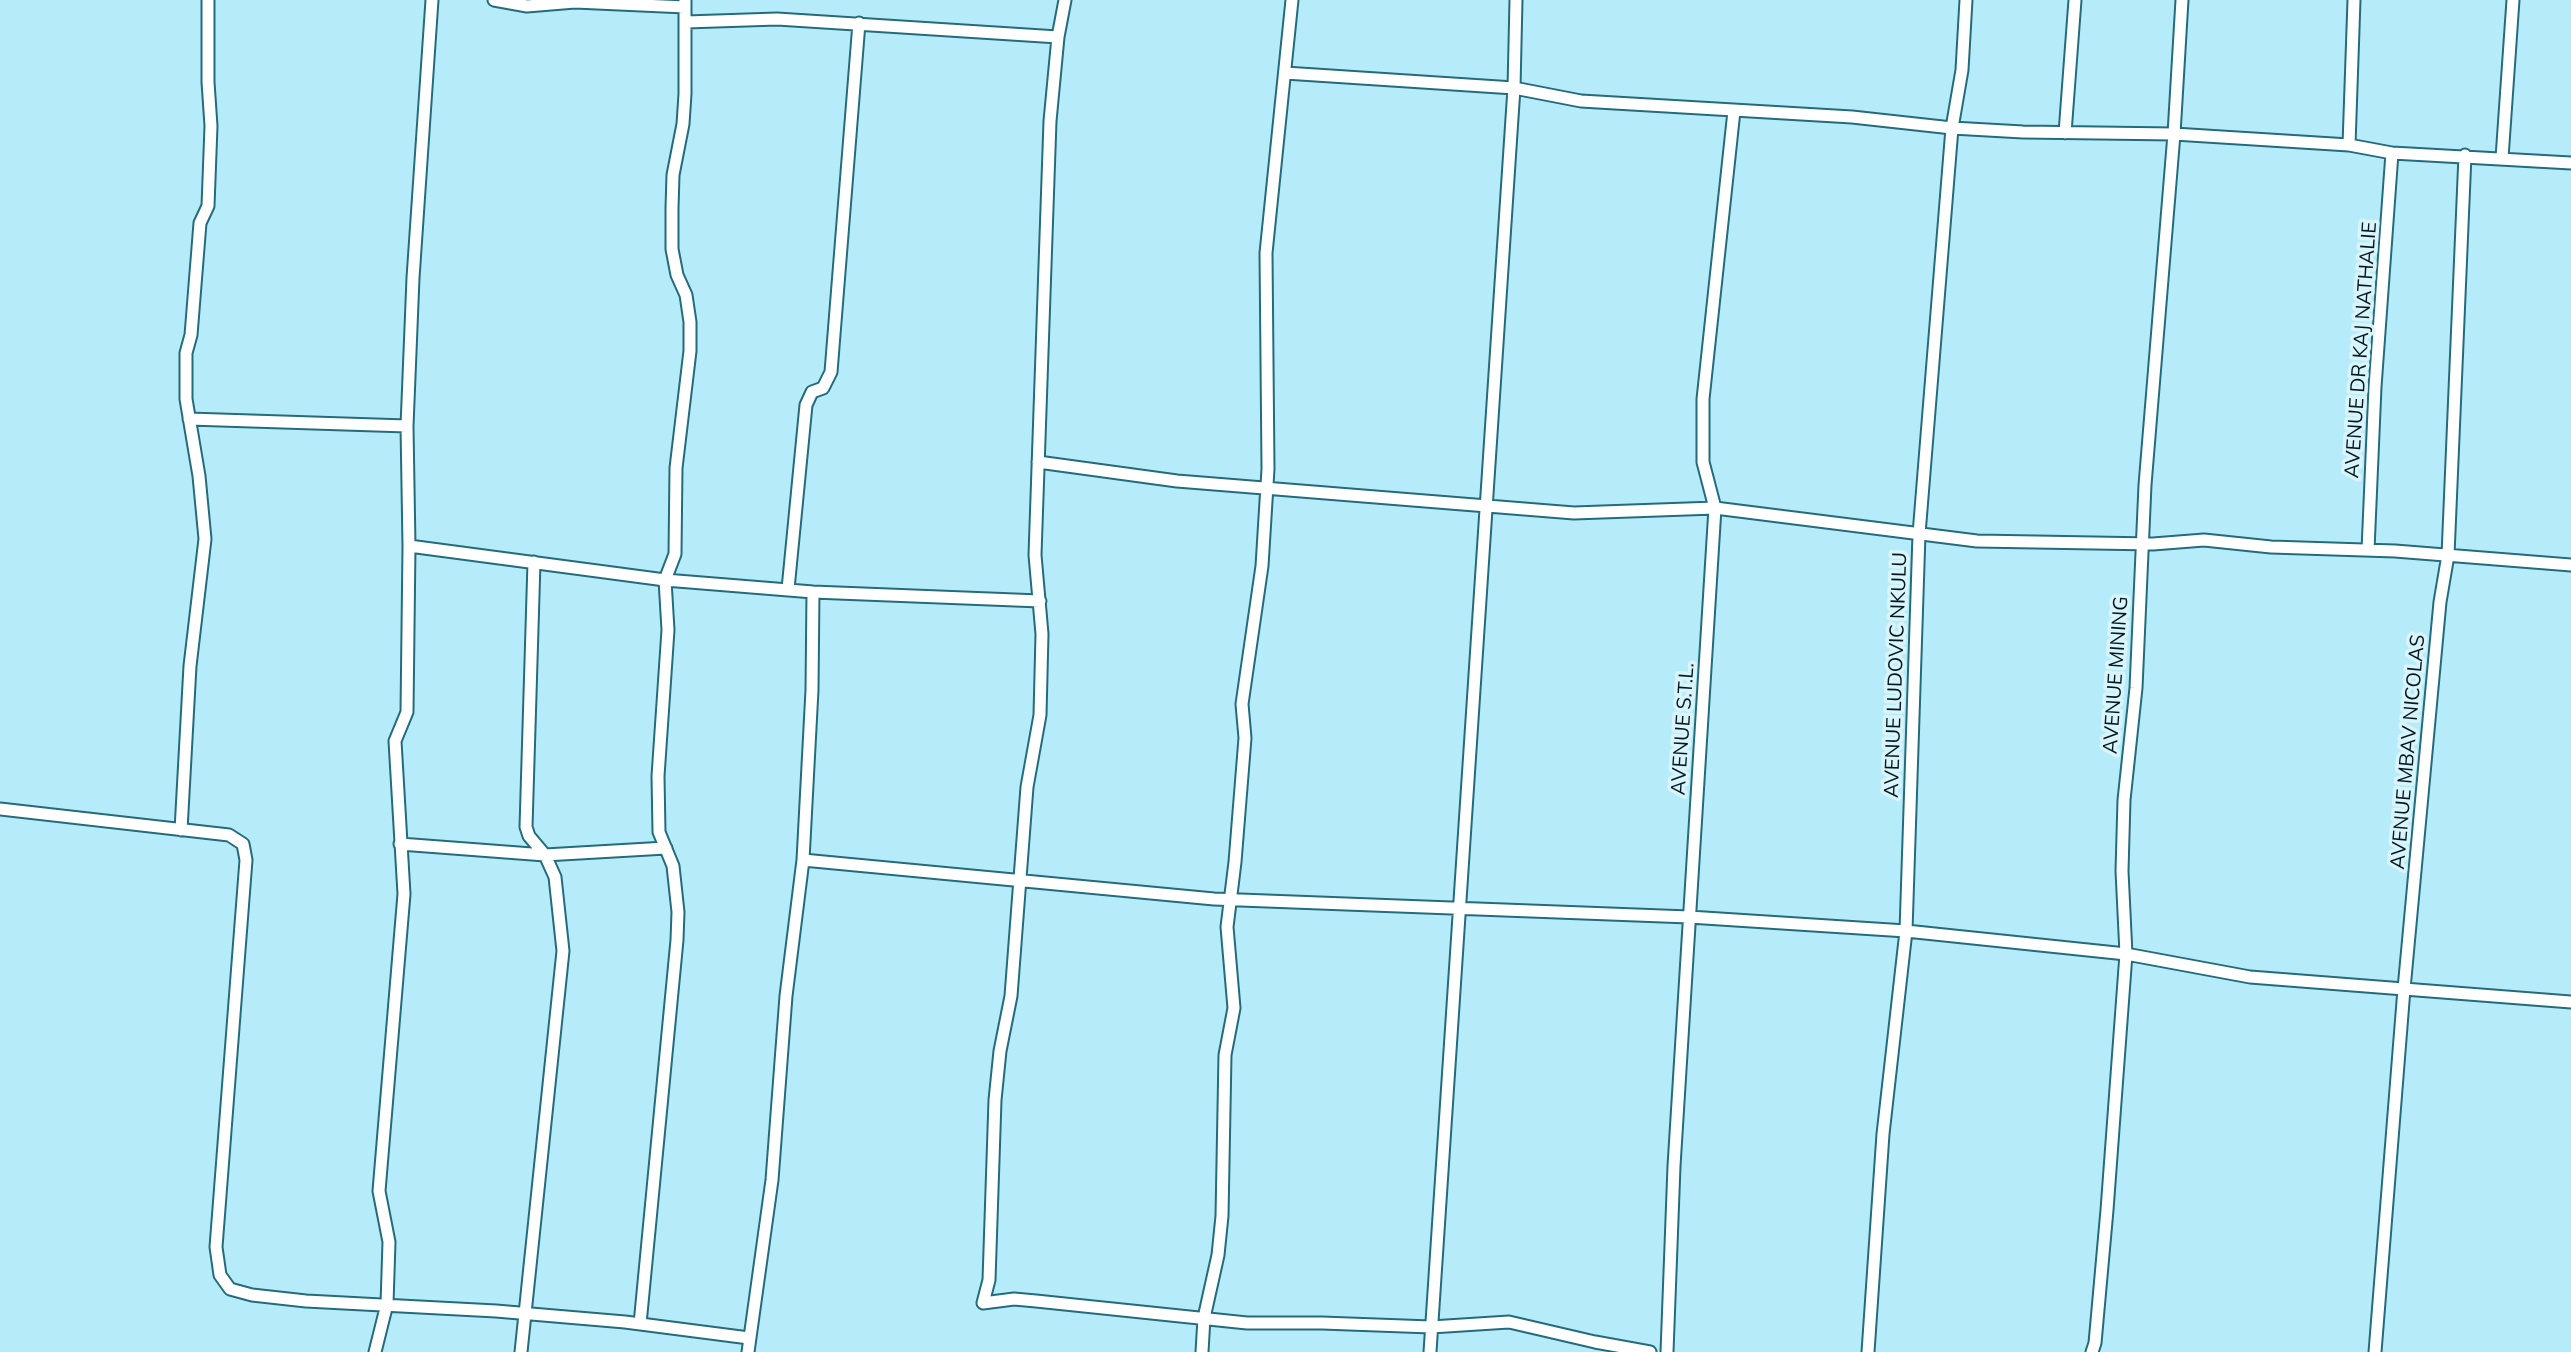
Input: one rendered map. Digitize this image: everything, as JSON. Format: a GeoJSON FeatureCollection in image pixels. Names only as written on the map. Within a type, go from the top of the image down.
{"type":"FeatureCollection","features":[{"type":"Feature","properties":{"kind":"street"},"geometry":{"type":"LineString","coordinates":[[181,830],[190,666],[205,539],[199,476],[186,399],[186,353],[191,335],[200,223],[208,206],[211,126],[208,0]]}},
{"type":"Feature","properties":{"kind":"street"},"geometry":{"type":"LineString","coordinates":[[375,1352],[387,1304],[389,1242],[379,1191],[404,894],[395,741],[407,712],[407,426],[413,278],[432,0]]}},
{"type":"Feature","properties":{"kind":"street"},"geometry":{"type":"LineString","coordinates":[[494,0],[527,6],[575,2],[685,3],[683,124],[673,175],[672,249],[677,275],[686,295],[690,351],[678,440],[675,554],[665,580],[668,630],[658,808],[659,832],[675,887],[677,940],[640,1324]]}},
{"type":"Feature","properties":{"kind":"street"},"geometry":{"type":"LineString","coordinates":[[1065,0],[1050,121],[1038,462],[1035,555],[1042,634],[1040,715],[1027,787],[1011,996],[1000,1051],[995,1100],[989,1271],[983,1303],[1025,1300],[1247,1323],[1431,1327],[1509,1322],[1650,1352]]}},
{"type":"Feature","properties":{"kind":"street"},"geometry":{"type":"LineString","coordinates":[[1202,1352],[1204,1318],[1218,1255],[1222,1216],[1225,1055],[1234,1008],[1227,927],[1245,738],[1242,704],[1262,566],[1268,380],[1266,253],[1292,0]]}},
{"type":"Feature","properties":{"kind":"street"},"geometry":{"type":"LineString","coordinates":[[1430,1352],[1514,88],[1516,0]]}},
{"type":"Feature","properties":{"kind":"street","name":"AVENUE LUDOVIC NKULU"},"geometry":{"type":"LineString","coordinates":[[1868,1352],[1878,1191],[1906,931],[1919,534],[1952,128],[1962,70],[1966,0]]}},
{"type":"Feature","properties":{"kind":"street"},"geometry":{"type":"LineString","coordinates":[[2065,133],[2075,0]]}},
{"type":"Feature","properties":{"kind":"street","name":"AVENUE MINING"},"geometry":{"type":"LineString","coordinates":[[2092,1352],[2107,1210],[2126,954],[2122,871],[2124,800],[2136,688],[2142,543],[2182,0]]}},
{"type":"Feature","properties":{"kind":"street"},"geometry":{"type":"LineString","coordinates":[[2349,145],[2354,0]]}},
{"type":"Feature","properties":{"kind":"street"},"geometry":{"type":"LineString","coordinates":[[2502,158],[2513,0]]}},
{"type":"Feature","properties":{"kind":"street"},"geometry":{"type":"LineString","coordinates":[[686,22],[777,19],[1058,37]]}},
{"type":"Feature","properties":{"kind":"street"},"geometry":{"type":"LineString","coordinates":[[788,589],[806,405],[812,392],[823,388],[831,372],[859,23]]}},
{"type":"Feature","properties":{"kind":"street"},"geometry":{"type":"LineString","coordinates":[[1285,73],[1514,88],[1581,101],[1852,117],[1952,128],[2174,134],[2349,145],[2392,153],[2571,163]]}},
{"type":"Feature","properties":{"kind":"street","name":"AVENUE S.T.L."},"geometry":{"type":"LineString","coordinates":[[1667,1352],[1674,1166],[1715,508],[1703,462],[1703,399],[1734,111]]}},
{"type":"Feature","properties":{"kind":"street","name":"AVENUE DR KAJ NATHALIE"},"geometry":{"type":"LineString","coordinates":[[2368,550],[2375,387],[2392,153]]}},
{"type":"Feature","properties":{"kind":"street","name":"AVENUE MBAV NICOLAS"},"geometry":{"type":"LineString","coordinates":[[2375,1352],[2404,989],[2440,602],[2448,555],[2465,155]]}},
{"type":"Feature","properties":{"kind":"street"},"geometry":{"type":"LineString","coordinates":[[189,419],[407,426]]}},
{"type":"Feature","properties":{"kind":"street"},"geometry":{"type":"LineString","coordinates":[[1038,462],[1177,481],[1574,513],[1715,508],[1977,541],[2142,543],[2204,540],[2271,547],[2368,550],[2571,565]]}},
{"type":"Feature","properties":{"kind":"street"},"geometry":{"type":"LineString","coordinates":[[409,546],[665,580],[813,592],[1040,601]]}},
{"type":"Feature","properties":{"kind":"street"},"geometry":{"type":"LineString","coordinates":[[521,1352],[563,951],[555,877],[526,827],[534,562]]}},
{"type":"Feature","properties":{"kind":"street"},"geometry":{"type":"LineString","coordinates":[[748,1352],[772,1180],[786,996],[803,860],[812,690],[813,592]]}},
{"type":"Feature","properties":{"kind":"street"},"geometry":{"type":"LineString","coordinates":[[0,809],[229,835],[243,844],[246,860],[216,1247],[220,1275],[230,1289],[252,1295],[306,1301],[526,1314],[749,1338]]}},
{"type":"Feature","properties":{"kind":"street"},"geometry":{"type":"LineString","coordinates":[[400,844],[545,855],[666,848]]}},
{"type":"Feature","properties":{"kind":"street"},"geometry":{"type":"LineString","coordinates":[[803,860],[1231,900],[1689,917],[1906,931],[2126,954],[2250,977],[2571,1002]]}}]}
